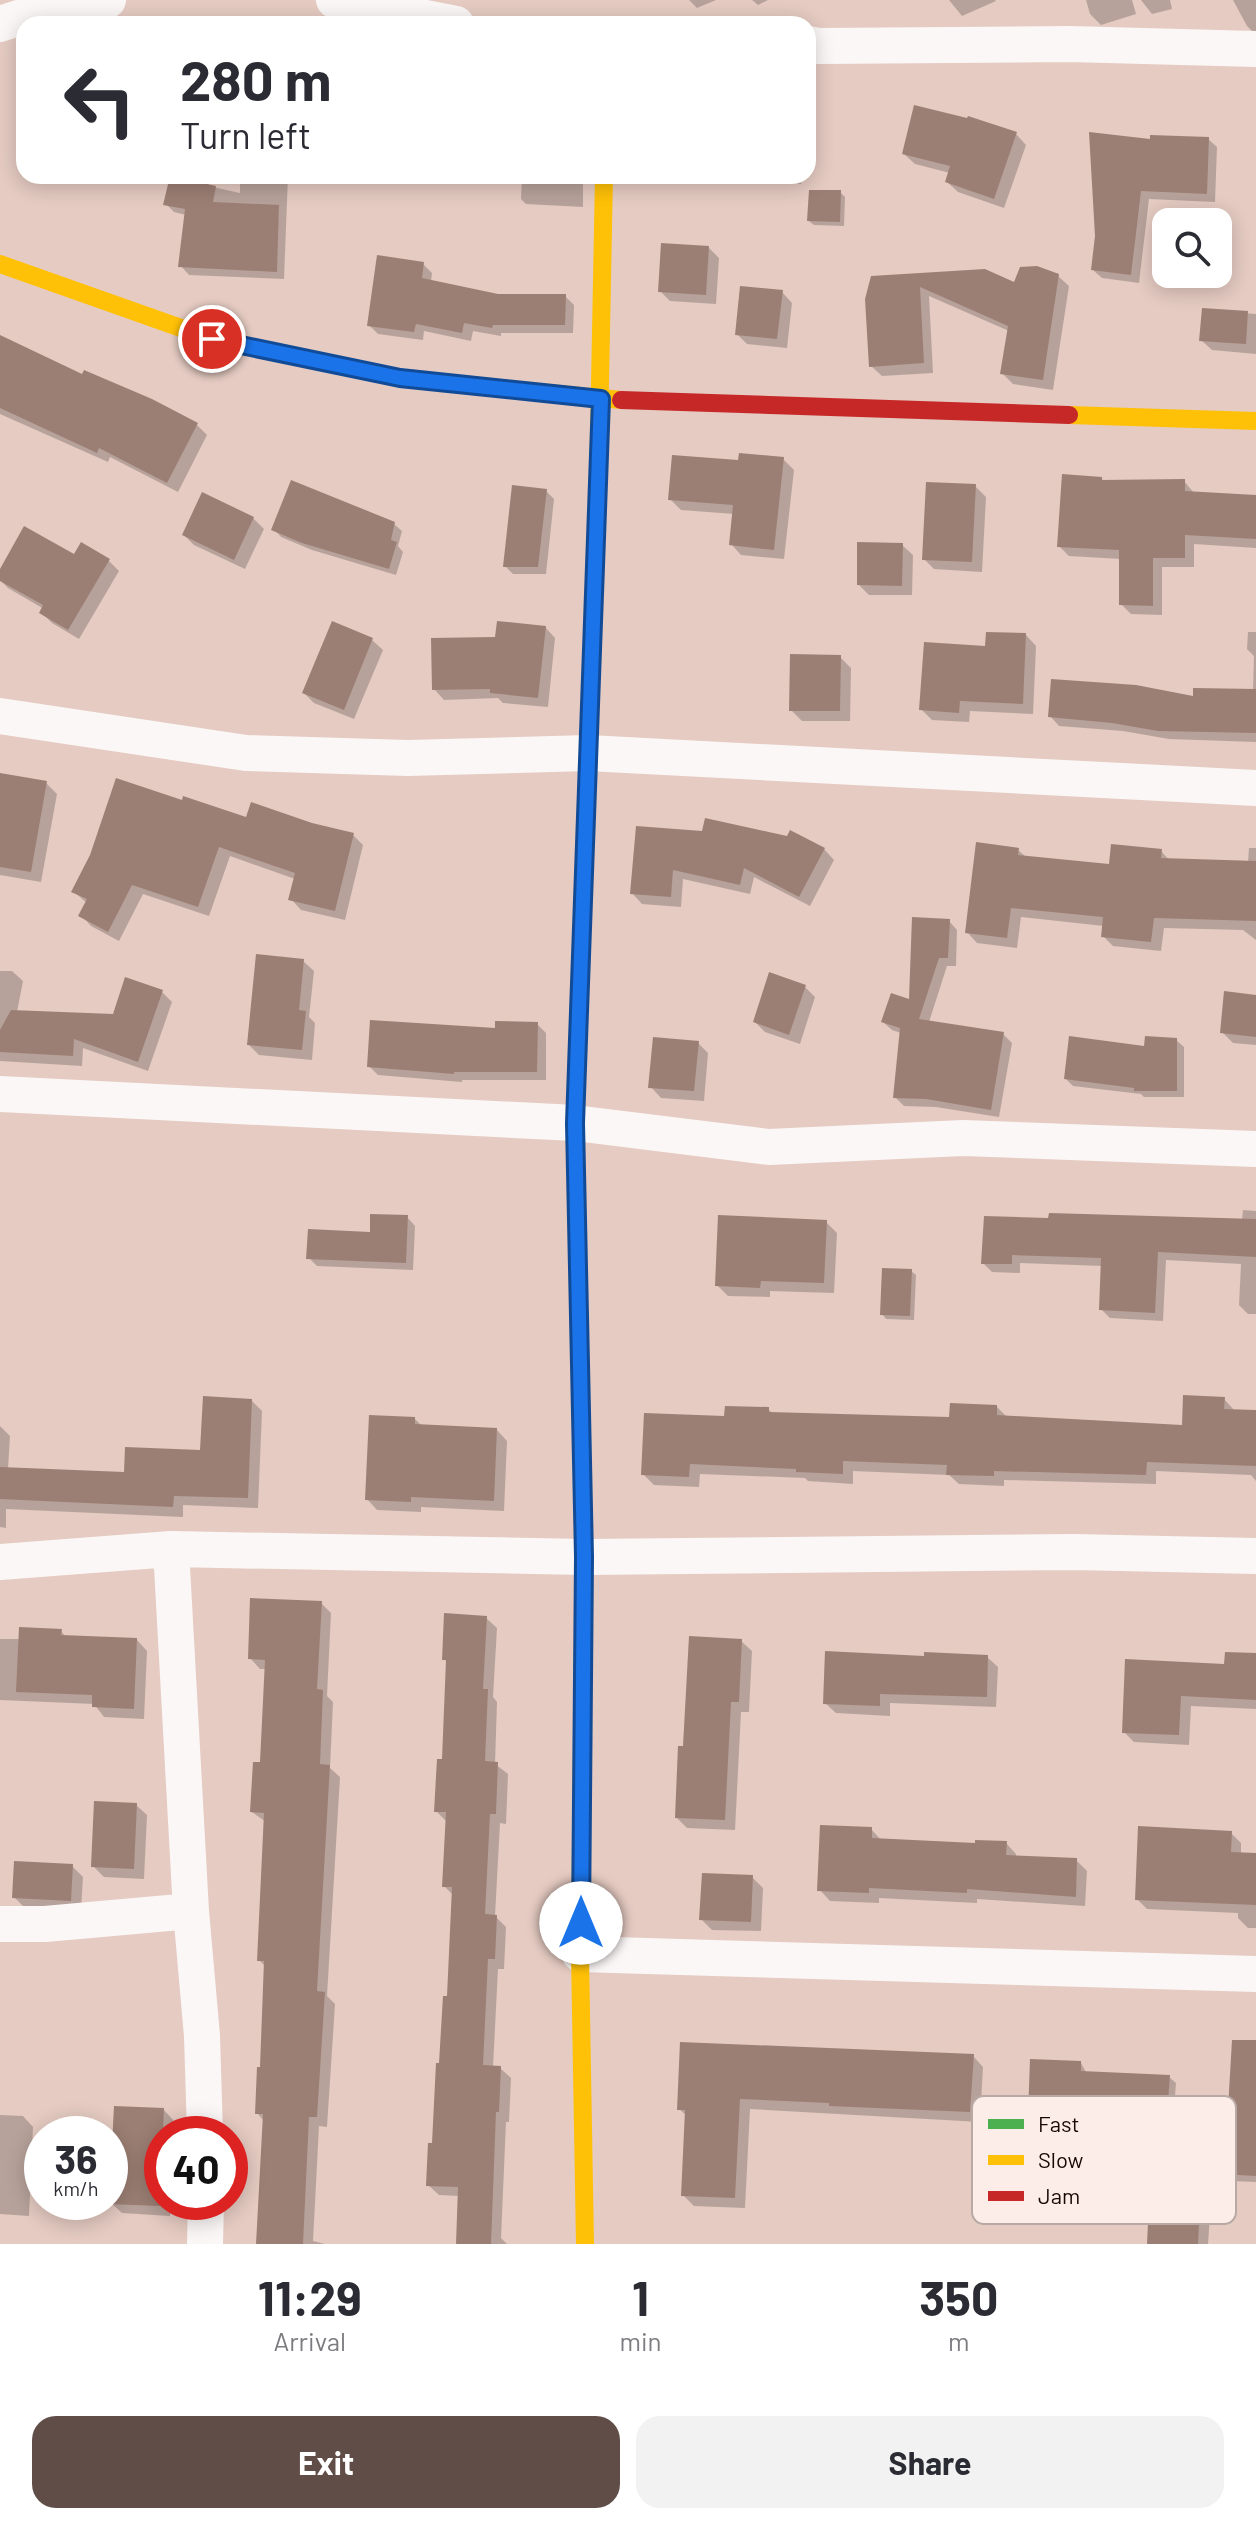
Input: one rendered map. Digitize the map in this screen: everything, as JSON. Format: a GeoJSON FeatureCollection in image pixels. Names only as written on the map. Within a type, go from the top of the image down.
{"type":"FeatureCollection","features":[{"type":"Feature","properties":{"kind":"street"},"geometry":{"type":"LineString","coordinates":[[25,16],[43,10],[108,0]]}},
{"type":"Feature","properties":{"kind":"street"},"geometry":{"type":"LineString","coordinates":[[334,0],[441,15]]}},
{"type":"Feature","properties":{"kind":"street"},"geometry":{"type":"LineString","coordinates":[[816,45],[1069,44],[1256,49]]}},
{"type":"Feature","properties":{"kind":"street"},"geometry":{"type":"LineString","coordinates":[[585,2244],[580,1954],[584,1557],[575,1123],[601,399],[604,184]]}},
{"type":"Feature","properties":{"kind":"street"},"geometry":{"type":"LineString","coordinates":[[0,264],[212,339],[400,378],[601,399],[1256,421]]}},
{"type":"Feature","properties":{"kind":"street"},"geometry":{"type":"LineString","coordinates":[[0,716],[246,753],[408,758],[588,753],[1256,788]]}},
{"type":"Feature","properties":{"kind":"street"},"geometry":{"type":"LineString","coordinates":[[0,1094],[575,1123],[769,1147],[963,1138],[1256,1149]]}},
{"type":"Feature","properties":{"kind":"street"},"geometry":{"type":"LineString","coordinates":[[171,1549],[204,2116]]}},
{"type":"Feature","properties":{"kind":"street"},"geometry":{"type":"LineString","coordinates":[[0,1562],[171,1549],[584,1557],[1074,1552],[1256,1556]]}},
{"type":"Feature","properties":{"kind":"street"},"geometry":{"type":"LineString","coordinates":[[0,1924],[45,1924],[191,1911]]}},
{"type":"Feature","properties":{"kind":"street"},"geometry":{"type":"LineString","coordinates":[[580,1954],[1256,1974]]}},
{"type":"Feature","properties":{"kind":"street"},"geometry":{"type":"LineString","coordinates":[[205,2244],[206,2220]]}},
{"type":"Feature","properties":{"kind":"building"},"geometry":{"type":"Polygon","coordinates":[[[914,105],[968,116],[1017,132],[994,199],[945,182],[950,166],[902,154],[914,105]]]}},
{"type":"Feature","properties":{"kind":"building"},"geometry":{"type":"Polygon","coordinates":[[[1089,132],[1150,139],[1150,135],[1209,137],[1207,194],[1141,191],[1131,275],[1091,270],[1095,236],[1089,132]]]}},
{"type":"Feature","properties":{"kind":"building"},"geometry":{"type":"Polygon","coordinates":[[[168,184],[207,184],[216,186],[213,202],[279,205],[277,272],[178,267],[185,209],[163,205],[168,184]]]}},
{"type":"Feature","properties":{"kind":"building"},"geometry":{"type":"Polygon","coordinates":[[[809,190],[841,190],[840,222],[807,221],[809,190]]]}},
{"type":"Feature","properties":{"kind":"building"},"geometry":{"type":"Polygon","coordinates":[[[661,243],[709,246],[706,295],[658,292],[661,243]]]}},
{"type":"Feature","properties":{"kind":"building"},"geometry":{"type":"Polygon","coordinates":[[[377,255],[424,262],[422,278],[498,294],[566,294],[565,325],[493,325],[492,328],[464,323],[462,333],[416,324],[414,332],[367,326],[377,255]]]}},
{"type":"Feature","properties":{"kind":"building"},"geometry":{"type":"Polygon","coordinates":[[[1037,266],[1059,274],[1043,380],[1000,374],[1008,326],[920,287],[924,363],[869,367],[865,299],[871,276],[985,269],[1014,282],[1020,267],[1037,266]]]}},
{"type":"Feature","properties":{"kind":"building"},"geometry":{"type":"Polygon","coordinates":[[[740,286],[783,290],[777,339],[735,335],[740,286]]]}},
{"type":"Feature","properties":{"kind":"building"},"geometry":{"type":"Polygon","coordinates":[[[1202,308],[1248,311],[1246,344],[1199,341],[1202,308]]]}},
{"type":"Feature","properties":{"kind":"building"},"geometry":{"type":"Polygon","coordinates":[[[0,335],[82,374],[84,370],[152,399],[198,423],[167,483],[99,448],[97,453],[0,408],[0,335]]]}},
{"type":"Feature","properties":{"kind":"building"},"geometry":{"type":"Polygon","coordinates":[[[739,453],[784,457],[774,550],[729,545],[733,505],[668,500],[672,455],[738,460],[739,453]]]}},
{"type":"Feature","properties":{"kind":"building"},"geometry":{"type":"Polygon","coordinates":[[[1062,474],[1102,477],[1102,480],[1185,479],[1185,491],[1256,495],[1256,539],[1185,535],[1185,558],[1153,558],[1153,606],[1119,605],[1119,550],[1057,547],[1062,474]]]}},
{"type":"Feature","properties":{"kind":"building"},"geometry":{"type":"Polygon","coordinates":[[[291,480],[395,522],[391,540],[397,542],[389,569],[302,543],[271,530],[291,480]]]}},
{"type":"Feature","properties":{"kind":"building"},"geometry":{"type":"Polygon","coordinates":[[[926,482],[976,484],[972,562],[922,560],[926,482]]]}},
{"type":"Feature","properties":{"kind":"building"},"geometry":{"type":"Polygon","coordinates":[[[512,485],[547,489],[538,567],[503,567],[512,485]]]}},
{"type":"Feature","properties":{"kind":"building"},"geometry":{"type":"Polygon","coordinates":[[[202,492],[254,517],[234,560],[182,535],[202,492]]]}},
{"type":"Feature","properties":{"kind":"building"},"geometry":{"type":"Polygon","coordinates":[[[24,526],[74,554],[81,542],[110,559],[68,630],[39,613],[43,605],[0,581],[0,569],[24,526]]]}},
{"type":"Feature","properties":{"kind":"building"},"geometry":{"type":"Polygon","coordinates":[[[857,542],[903,543],[902,586],[857,585],[857,542]]]}},
{"type":"Feature","properties":{"kind":"building"},"geometry":{"type":"Polygon","coordinates":[[[332,621],[373,638],[344,710],[302,693],[332,621]]]}},
{"type":"Feature","properties":{"kind":"building"},"geometry":{"type":"Polygon","coordinates":[[[497,621],[546,626],[538,698],[490,693],[490,689],[432,690],[431,638],[495,637],[497,621]]]}},
{"type":"Feature","properties":{"kind":"building"},"geometry":{"type":"Polygon","coordinates":[[[986,632],[1026,633],[1023,704],[960,701],[959,713],[919,710],[924,642],[985,646],[986,632]]]}},
{"type":"Feature","properties":{"kind":"building"},"geometry":{"type":"Polygon","coordinates":[[[790,654],[841,655],[840,711],[789,711],[790,654]]]}},
{"type":"Feature","properties":{"kind":"building"},"geometry":{"type":"Polygon","coordinates":[[[1051,679],[1136,685],[1193,696],[1193,688],[1256,689],[1256,733],[1158,731],[1048,717],[1051,679]]]}},
{"type":"Feature","properties":{"kind":"building"},"geometry":{"type":"Polygon","coordinates":[[[0,773],[47,781],[31,872],[0,867],[0,773]]]}},
{"type":"Feature","properties":{"kind":"building"},"geometry":{"type":"Polygon","coordinates":[[[116,778],[246,817],[251,802],[312,823],[354,833],[335,911],[288,900],[295,873],[219,847],[198,907],[132,885],[108,932],[78,916],[87,899],[71,892],[90,855],[116,778]]]}},
{"type":"Feature","properties":{"kind":"building"},"geometry":{"type":"Polygon","coordinates":[[[705,818],[787,836],[790,830],[825,848],[799,897],[744,868],[740,885],[673,870],[671,897],[630,894],[636,826],[702,831],[705,818]]]}},
{"type":"Feature","properties":{"kind":"building"},"geometry":{"type":"Polygon","coordinates":[[[976,842],[1019,848],[1018,855],[1109,864],[1111,844],[1162,849],[1161,858],[1256,861],[1256,921],[1154,918],[1151,942],[1101,937],[1103,917],[1011,908],[1007,938],[965,933],[976,842]]]}},
{"type":"Feature","properties":{"kind":"building"},"geometry":{"type":"Polygon","coordinates":[[[912,917],[950,919],[948,958],[939,958],[919,1019],[1004,1032],[991,1110],[926,1099],[893,1098],[900,1028],[881,1022],[891,993],[909,999],[912,917]]]}},
{"type":"Feature","properties":{"kind":"building"},"geometry":{"type":"Polygon","coordinates":[[[256,954],[304,959],[299,1010],[306,1011],[302,1050],[247,1045],[256,954]]]}},
{"type":"Feature","properties":{"kind":"building"},"geometry":{"type":"Polygon","coordinates":[[[769,972],[806,985],[789,1035],[753,1022],[769,972]]]}},
{"type":"Feature","properties":{"kind":"building"},"geometry":{"type":"Polygon","coordinates":[[[125,977],[163,990],[138,1062],[74,1039],[73,1056],[0,1052],[0,1030],[11,1010],[113,1014],[125,977]]]}},
{"type":"Feature","properties":{"kind":"building"},"geometry":{"type":"Polygon","coordinates":[[[1224,991],[1256,995],[1256,1037],[1220,1033],[1224,991]]]}},
{"type":"Feature","properties":{"kind":"building"},"geometry":{"type":"Polygon","coordinates":[[[370,1020],[495,1028],[495,1021],[538,1022],[537,1072],[454,1074],[367,1067],[370,1020]]]}},
{"type":"Feature","properties":{"kind":"building"},"geometry":{"type":"Polygon","coordinates":[[[1069,1036],[1144,1046],[1145,1036],[1177,1038],[1177,1091],[1134,1091],[1134,1088],[1064,1079],[1069,1036]]]}},
{"type":"Feature","properties":{"kind":"building"},"geometry":{"type":"Polygon","coordinates":[[[653,1037],[699,1041],[694,1091],[648,1088],[653,1037]]]}},
{"type":"Feature","properties":{"kind":"building"},"geometry":{"type":"Polygon","coordinates":[[[1049,1213],[1256,1219],[1256,1257],[1158,1252],[1155,1313],[1099,1310],[1101,1258],[1012,1255],[1012,1264],[981,1264],[984,1216],[1048,1218],[1049,1213]]]}},
{"type":"Feature","properties":{"kind":"building"},"geometry":{"type":"Polygon","coordinates":[[[370,1214],[408,1215],[406,1263],[306,1259],[308,1229],[370,1232],[370,1214]]]}},
{"type":"Feature","properties":{"kind":"building"},"geometry":{"type":"Polygon","coordinates":[[[718,1215],[827,1220],[824,1283],[761,1281],[760,1288],[715,1286],[718,1215]]]}},
{"type":"Feature","properties":{"kind":"building"},"geometry":{"type":"Polygon","coordinates":[[[882,1268],[912,1269],[910,1316],[880,1315],[882,1268]]]}},
{"type":"Feature","properties":{"kind":"building"},"geometry":{"type":"Polygon","coordinates":[[[1183,1395],[1225,1397],[1224,1409],[1256,1410],[1256,1466],[1147,1462],[1146,1475],[994,1471],[994,1476],[946,1475],[947,1465],[843,1461],[843,1474],[690,1464],[689,1477],[641,1475],[644,1413],[724,1416],[725,1406],[769,1407],[769,1412],[949,1417],[950,1403],[997,1405],[997,1415],[1182,1425],[1183,1395]]]}},
{"type":"Feature","properties":{"kind":"building"},"geometry":{"type":"Polygon","coordinates":[[[203,1396],[252,1399],[248,1498],[174,1496],[173,1507],[0,1499],[0,1467],[124,1472],[125,1447],[200,1450],[203,1396]]]}},
{"type":"Feature","properties":{"kind":"building"},"geometry":{"type":"Polygon","coordinates":[[[369,1415],[415,1417],[415,1424],[497,1428],[494,1501],[411,1497],[411,1502],[365,1500],[369,1415]]]}},
{"type":"Feature","properties":{"kind":"building"},"geometry":{"type":"Polygon","coordinates":[[[250,1598],[322,1601],[317,1689],[323,1690],[320,1764],[330,1765],[317,1991],[325,1992],[317,2117],[309,2117],[303,2244],[256,2244],[263,2114],[255,2114],[264,1961],[257,1961],[264,1813],[250,1812],[253,1762],[260,1762],[265,1660],[248,1659],[250,1598]]]}},
{"type":"Feature","properties":{"kind":"building"},"geometry":{"type":"Polygon","coordinates":[[[444,1613],[487,1616],[483,1689],[488,1689],[485,1761],[498,1762],[496,1814],[490,1814],[485,1914],[497,1915],[495,1959],[488,1959],[483,2065],[501,2066],[499,2112],[496,2112],[491,2244],[456,2244],[458,2187],[426,2186],[443,1996],[447,1996],[452,1887],[442,1887],[446,1812],[434,1812],[437,1759],[442,1759],[446,1660],[442,1660],[444,1613]]]}},
{"type":"Feature","properties":{"kind":"building"},"geometry":{"type":"Polygon","coordinates":[[[19,1627],[62,1629],[61,1635],[137,1638],[134,1709],[92,1707],[92,1695],[16,1692],[19,1627]]]}},
{"type":"Feature","properties":{"kind":"building"},"geometry":{"type":"Polygon","coordinates":[[[689,1636],[742,1639],[739,1702],[731,1702],[725,1820],[675,1818],[678,1746],[683,1746],[689,1636]]]}},
{"type":"Feature","properties":{"kind":"building"},"geometry":{"type":"Polygon","coordinates":[[[825,1651],[924,1656],[924,1652],[988,1655],[987,1697],[880,1694],[880,1706],[823,1704],[825,1651]]]}},
{"type":"Feature","properties":{"kind":"building"},"geometry":{"type":"Polygon","coordinates":[[[1225,1652],[1256,1653],[1256,1700],[1181,1696],[1179,1735],[1122,1733],[1125,1659],[1224,1664],[1225,1652]]]}},
{"type":"Feature","properties":{"kind":"building"},"geometry":{"type":"Polygon","coordinates":[[[94,1801],[137,1803],[134,1869],[91,1867],[94,1801]]]}},
{"type":"Feature","properties":{"kind":"building"},"geometry":{"type":"Polygon","coordinates":[[[820,1825],[872,1827],[872,1838],[975,1843],[975,1840],[1007,1841],[1006,1855],[1077,1858],[1076,1897],[967,1889],[967,1893],[869,1888],[869,1893],[817,1891],[820,1825]]]}},
{"type":"Feature","properties":{"kind":"building"},"geometry":{"type":"Polygon","coordinates":[[[1138,1826],[1232,1831],[1231,1852],[1256,1853],[1256,1905],[1135,1900],[1138,1826]]]}},
{"type":"Feature","properties":{"kind":"building"},"geometry":{"type":"Polygon","coordinates":[[[14,1861],[73,1864],[71,1901],[12,1898],[14,1861]]]}},
{"type":"Feature","properties":{"kind":"building"},"geometry":{"type":"Polygon","coordinates":[[[702,1873],[753,1875],[751,1922],[699,1920],[702,1873]]]}},
{"type":"Feature","properties":{"kind":"building"},"geometry":{"type":"Polygon","coordinates":[[[1232,2040],[1256,2040],[1256,2176],[1236,2175],[1236,2096],[1229,2096],[1232,2040]]]}},
{"type":"Feature","properties":{"kind":"building"},"geometry":{"type":"Polygon","coordinates":[[[680,2042],[974,2054],[970,2112],[740,2099],[735,2198],[681,2196],[685,2110],[677,2110],[680,2042]]]}},
{"type":"Feature","properties":{"kind":"building"},"geometry":{"type":"Polygon","coordinates":[[[1030,2059],[1081,2061],[1081,2071],[1170,2075],[1168,2096],[1029,2096],[1030,2059]]]}},
{"type":"Feature","properties":{"kind":"building"},"geometry":{"type":"Polygon","coordinates":[[[114,2106],[164,2108],[164,2116],[144,2116],[144,2205],[128,2205],[128,2116],[113,2116],[114,2106]]]}},
{"type":"Feature","properties":{"kind":"building"},"geometry":{"type":"Polygon","coordinates":[[[1148,2224],[1199,2224],[1198,2244],[1147,2244],[1148,2224]]]}},
{"type":"Feature","properties":{"kind":"traffic: fast"},"geometry":{"type":"LineString","coordinates":[[581,1404],[584,1557],[582,1737]]}},
{"type":"Feature","properties":{"kind":"traffic: slow"},"geometry":{"type":"LineString","coordinates":[[598,487],[604,184]]}},
{"type":"Feature","properties":{"kind":"traffic: slow"},"geometry":{"type":"LineString","coordinates":[[0,264],[212,339],[400,378],[621,400]]}},
{"type":"Feature","properties":{"kind":"traffic: slow"},"geometry":{"type":"LineString","coordinates":[[1069,415],[1256,421]]}},
{"type":"Feature","properties":{"kind":"traffic: slow"},"geometry":{"type":"LineString","coordinates":[[581,1404],[575,1123],[582,920]]}},
{"type":"Feature","properties":{"kind":"traffic: slow"},"geometry":{"type":"LineString","coordinates":[[582,1737],[580,1954],[585,2244]]}},
{"type":"Feature","properties":{"kind":"traffic: jam"},"geometry":{"type":"LineString","coordinates":[[621,400],[1069,415]]}},
{"type":"Feature","properties":{"kind":"traffic: jam"},"geometry":{"type":"LineString","coordinates":[[582,920],[598,487]]}},
{"type":"Feature","properties":{"kind":"route"},"geometry":{"type":"LineString","coordinates":[[212,339],[400,378],[601,399],[575,1123],[584,1557],[581,1923]]}}]}
